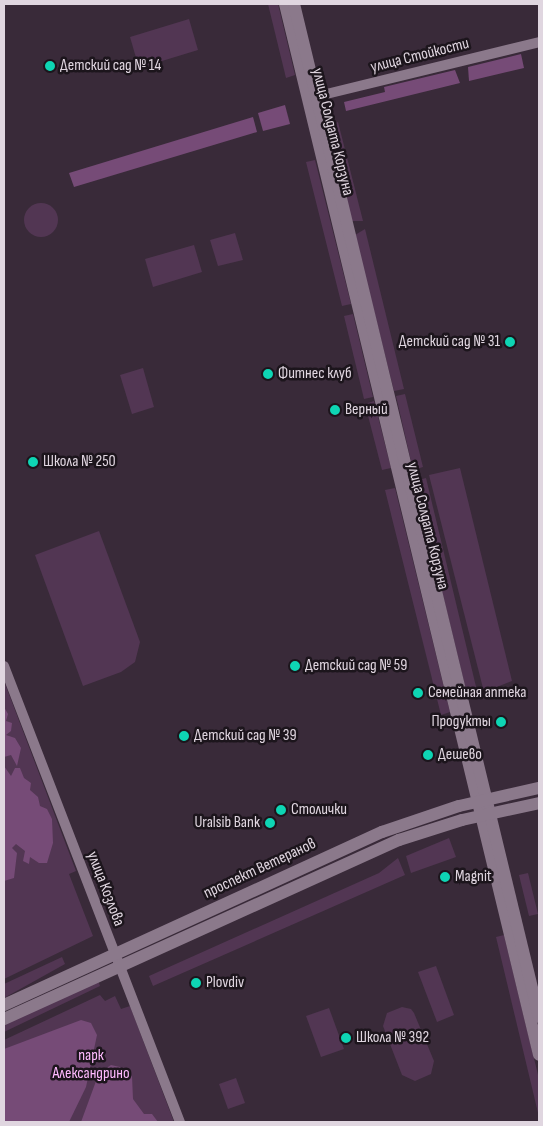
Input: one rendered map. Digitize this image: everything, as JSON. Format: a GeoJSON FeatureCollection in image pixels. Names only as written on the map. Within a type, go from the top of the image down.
{"type":"FeatureCollection","features":[{"type":"Feature","properties":{"kind":"street","name":"улица Солдата Корзуна"},"geometry":{"type":"LineString","coordinates":[[284,4],[312,98]]}},
{"type":"Feature","properties":{"kind":"street","name":"улица Солдата Корзуна"},"geometry":{"type":"LineString","coordinates":[[294,4],[312,98],[482,800],[539,1055]]}},
{"type":"Feature","properties":{"kind":"street","name":"улица Стойкости"},"geometry":{"type":"LineString","coordinates":[[312,98],[539,42]]}},
{"type":"Feature","properties":{"kind":"street","name":"улица Козлова"},"geometry":{"type":"LineString","coordinates":[[4,666],[180,1122]]}},
{"type":"Feature","properties":{"kind":"street","name":"проспект Ветеранов"},"geometry":{"type":"LineString","coordinates":[[4,1019],[117,960],[382,832],[482,800],[539,788]]}},
{"type":"Feature","properties":{"kind":"street","name":"проспект Ветеранов"},"geometry":{"type":"LineString","coordinates":[[4,1005],[117,960],[399,840],[485,814],[539,802]]}},
{"type":"Feature","properties":{"kind":"street","name":"улица Солдата Корзуна"},"geometry":{"type":"LineString","coordinates":[[485,814],[539,1017]]}},
{"type":"Feature","properties":{"kind":"green space"},"geometry":{"type":"Polygon","coordinates":[[[268,4],[278,4],[295,75],[286,78],[268,4]]]}},
{"type":"Feature","properties":{"kind":"green space"},"geometry":{"type":"Polygon","coordinates":[[[189,19],[198,50],[139,68],[130,37],[189,19]]]}},
{"type":"Feature","properties":{"kind":"green space"},"geometry":{"type":"Polygon","coordinates":[[[338,122],[363,221],[352,221],[328,125],[338,122]]]}},
{"type":"Feature","properties":{"kind":"green space"},"geometry":{"type":"Polygon","coordinates":[[[315,160],[351,304],[342,306],[306,162],[315,160]]]}},
{"type":"Feature","properties":{"kind":"green space"},"geometry":{"type":"Polygon","coordinates":[[[41,203],[48,204],[53,208],[57,213],[57,227],[53,232],[48,236],[41,237],[34,236],[29,232],[25,227],[24,220],[25,213],[29,208],[34,204],[41,203]]]}},
{"type":"Feature","properties":{"kind":"green space"},"geometry":{"type":"Polygon","coordinates":[[[365,229],[404,389],[394,391],[355,235],[365,229]]]}},
{"type":"Feature","properties":{"kind":"green space"},"geometry":{"type":"Polygon","coordinates":[[[235,233],[243,260],[218,266],[210,240],[235,233]]]}},
{"type":"Feature","properties":{"kind":"green space"},"geometry":{"type":"Polygon","coordinates":[[[194,245],[202,272],[153,287],[145,259],[194,245]]]}},
{"type":"Feature","properties":{"kind":"green space"},"geometry":{"type":"Polygon","coordinates":[[[353,314],[373,397],[364,399],[344,316],[353,314]]]}},
{"type":"Feature","properties":{"kind":"green space"},"geometry":{"type":"Polygon","coordinates":[[[143,368],[154,407],[132,414],[120,375],[143,368]]]}},
{"type":"Feature","properties":{"kind":"green space"},"geometry":{"type":"Polygon","coordinates":[[[405,394],[423,467],[413,470],[396,396],[405,394]]]}},
{"type":"Feature","properties":{"kind":"green space"},"geometry":{"type":"Polygon","coordinates":[[[374,401],[391,468],[382,470],[365,404],[374,401]]]}},
{"type":"Feature","properties":{"kind":"green space"},"geometry":{"type":"Polygon","coordinates":[[[460,468],[512,681],[484,692],[429,475],[460,468]]]}},
{"type":"Feature","properties":{"kind":"green space"},"geometry":{"type":"Polygon","coordinates":[[[426,478],[478,695],[468,698],[415,481],[426,478]]]}},
{"type":"Feature","properties":{"kind":"green space"},"geometry":{"type":"Polygon","coordinates":[[[395,488],[450,712],[441,715],[385,490],[395,488]]]}},
{"type":"Feature","properties":{"kind":"green space"},"geometry":{"type":"Polygon","coordinates":[[[99,531],[140,642],[135,662],[121,672],[83,686],[35,555],[99,531]]]}},
{"type":"Feature","properties":{"kind":"green space"},"geometry":{"type":"Polygon","coordinates":[[[4,681],[76,871],[69,874],[93,936],[4,979],[4,681]]]}},
{"type":"Feature","properties":{"kind":"green space"},"geometry":{"type":"Polygon","coordinates":[[[449,838],[456,857],[411,873],[406,856],[449,838]]]}},
{"type":"Feature","properties":{"kind":"green space"},"geometry":{"type":"Polygon","coordinates":[[[398,858],[405,875],[153,986],[149,976],[379,873],[398,858]]]}},
{"type":"Feature","properties":{"kind":"green space"},"geometry":{"type":"Polygon","coordinates":[[[528,873],[538,914],[529,916],[519,875],[528,873]]]}},
{"type":"Feature","properties":{"kind":"green space"},"geometry":{"type":"Polygon","coordinates":[[[504,935],[539,1079],[539,1117],[496,937],[504,935]]]}},
{"type":"Feature","properties":{"kind":"green space"},"geometry":{"type":"Polygon","coordinates":[[[62,957],[65,964],[4,998],[4,984],[62,957]]]}},
{"type":"Feature","properties":{"kind":"green space"},"geometry":{"type":"Polygon","coordinates":[[[436,966],[454,1015],[437,1022],[418,972],[436,966]]]}},
{"type":"Feature","properties":{"kind":"green space"},"geometry":{"type":"Polygon","coordinates":[[[98,980],[100,986],[4,1032],[4,1024],[98,980]]]}},
{"type":"Feature","properties":{"kind":"green space","name":"парк Александрино"},"geometry":{"type":"Polygon","coordinates":[[[100,995],[105,1001],[115,996],[121,1009],[130,1006],[174,1122],[4,1122],[4,1040],[100,995]]]}},
{"type":"Feature","properties":{"kind":"green space"},"geometry":{"type":"Polygon","coordinates":[[[402,1007],[411,1009],[414,1013],[434,1061],[431,1074],[415,1081],[402,1075],[383,1026],[387,1013],[402,1007]]]}},
{"type":"Feature","properties":{"kind":"green space"},"geometry":{"type":"Polygon","coordinates":[[[329,1008],[344,1049],[321,1057],[306,1016],[329,1008]]]}},
{"type":"Feature","properties":{"kind":"green space"},"geometry":{"type":"Polygon","coordinates":[[[236,1078],[245,1103],[228,1109],[219,1084],[236,1078]]]}},
{"type":"Feature","properties":{"kind":"shaded area"},"geometry":{"type":"Polygon","coordinates":[[[521,54],[524,68],[469,81],[468,67],[521,54]]]}},
{"type":"Feature","properties":{"kind":"shaded area"},"geometry":{"type":"Polygon","coordinates":[[[455,70],[460,83],[346,111],[344,102],[385,92],[384,87],[455,70]]]}},
{"type":"Feature","properties":{"kind":"shaded area"},"geometry":{"type":"Polygon","coordinates":[[[285,105],[290,124],[263,131],[258,113],[285,105]]]}},
{"type":"Feature","properties":{"kind":"shaded area"},"geometry":{"type":"Polygon","coordinates":[[[253,117],[257,132],[74,187],[69,173],[253,117]]]}},
{"type":"Feature","properties":{"kind":"shaded area"},"geometry":{"type":"Polygon","coordinates":[[[4,707],[8,714],[6,721],[12,723],[11,731],[6,735],[15,738],[21,748],[17,766],[11,755],[4,757],[4,707]]]}},
{"type":"Feature","properties":{"kind":"shaded area"},"geometry":{"type":"Polygon","coordinates":[[[4,766],[11,776],[15,768],[20,768],[24,778],[31,783],[30,790],[38,797],[40,806],[47,809],[52,819],[53,843],[47,863],[39,863],[30,857],[29,864],[23,861],[25,851],[16,844],[12,848],[17,853],[14,878],[4,881],[4,766]]]}},
{"type":"Feature","properties":{"kind":"shaded area"},"geometry":{"type":"Polygon","coordinates":[[[81,1020],[91,1023],[97,1035],[86,1087],[69,1122],[4,1122],[4,1049],[81,1020]]]}},
{"type":"Feature","properties":{"kind":"shaded area"},"geometry":{"type":"Polygon","coordinates":[[[111,1065],[120,1067],[132,1076],[133,1099],[144,1114],[152,1114],[158,1122],[81,1122],[99,1073],[111,1065]]]}},
{"type":"Feature","properties":{"kind":"place","name":"Детский сад № 14"},"geometry":{"type":"Point","coordinates":[50,66]}},
{"type":"Feature","properties":{"kind":"place","name":"Детский сад № 31"},"geometry":{"type":"Point","coordinates":[510,342]}},
{"type":"Feature","properties":{"kind":"place","name":"Фитнес клуб"},"geometry":{"type":"Point","coordinates":[268,374]}},
{"type":"Feature","properties":{"kind":"place","name":"Верный"},"geometry":{"type":"Point","coordinates":[335,410]}},
{"type":"Feature","properties":{"kind":"place","name":"Школа № 250"},"geometry":{"type":"Point","coordinates":[33,462]}},
{"type":"Feature","properties":{"kind":"place","name":"Детский сад № 59"},"geometry":{"type":"Point","coordinates":[295,666]}},
{"type":"Feature","properties":{"kind":"place","name":"Семейная аптека"},"geometry":{"type":"Point","coordinates":[418,693]}},
{"type":"Feature","properties":{"kind":"place","name":"Продукты"},"geometry":{"type":"Point","coordinates":[501,722]}},
{"type":"Feature","properties":{"kind":"place","name":"Детский сад № 39"},"geometry":{"type":"Point","coordinates":[184,736]}},
{"type":"Feature","properties":{"kind":"place","name":"Дешево"},"geometry":{"type":"Point","coordinates":[428,755]}},
{"type":"Feature","properties":{"kind":"place","name":"Столички"},"geometry":{"type":"Point","coordinates":[281,810]}},
{"type":"Feature","properties":{"kind":"place","name":"Uralsib Bank"},"geometry":{"type":"Point","coordinates":[270,823]}},
{"type":"Feature","properties":{"kind":"place","name":"Magnit"},"geometry":{"type":"Point","coordinates":[445,877]}},
{"type":"Feature","properties":{"kind":"place","name":"Plovdiv"},"geometry":{"type":"Point","coordinates":[196,983]}},
{"type":"Feature","properties":{"kind":"place","name":"Школа № 392"},"geometry":{"type":"Point","coordinates":[346,1038]}}]}
